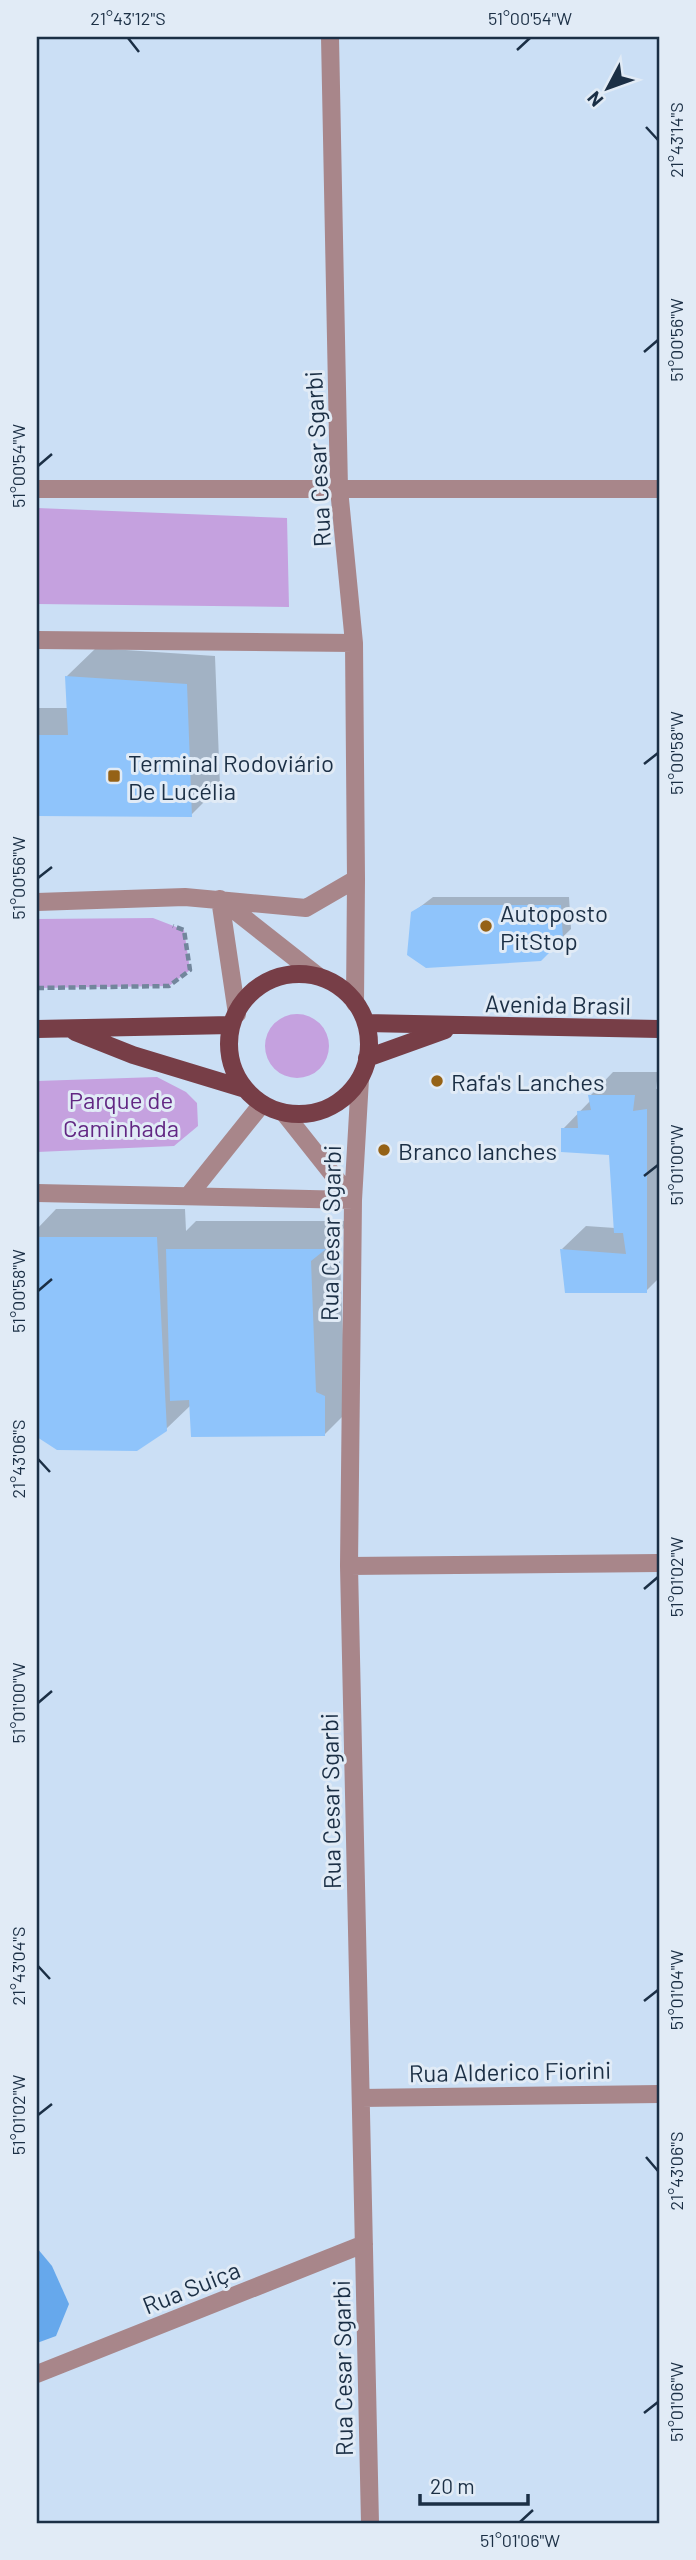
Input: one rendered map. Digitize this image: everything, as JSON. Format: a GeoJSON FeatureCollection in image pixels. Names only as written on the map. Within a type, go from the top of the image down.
{"type":"FeatureCollection","features":[{"type":"Feature","properties":{"kind":"main road"},"geometry":{"type":"LineString","coordinates":[[65,1029],[133,1055],[244,1089],[262,1104],[284,1113],[307,1114],[328,1108],[346,1096],[360,1079],[369,1040],[366,1023],[355,1003],[339,986],[318,976],[296,974],[274,978],[255,988],[234,1020],[228,1047],[244,1089]]}},
{"type":"Feature","properties":{"kind":"main road"},"geometry":{"type":"LineString","coordinates":[[37,1029],[234,1020]]}},
{"type":"Feature","properties":{"kind":"main road","name":"Avenida Brasil"},"geometry":{"type":"LineString","coordinates":[[366,1023],[659,1029]]}},
{"type":"Feature","properties":{"kind":"main road","name":"Avenida Brasil"},"geometry":{"type":"LineString","coordinates":[[367,1058],[455,1026]]}},
{"type":"Feature","properties":{"kind":"street","name":"Rua Cesar Sgarbi"},"geometry":{"type":"LineString","coordinates":[[330,37],[339,489],[354,643],[355,1003]]}},
{"type":"Feature","properties":{"kind":"street"},"geometry":{"type":"LineString","coordinates":[[37,489],[659,489]]}},
{"type":"Feature","properties":{"kind":"street"},"geometry":{"type":"LineString","coordinates":[[37,640],[354,643]]}},
{"type":"Feature","properties":{"kind":"street"},"geometry":{"type":"LineString","coordinates":[[37,902],[185,897],[306,908],[356,879]]}},
{"type":"Feature","properties":{"kind":"street"},"geometry":{"type":"LineString","coordinates":[[219,899],[318,976]]}},
{"type":"Feature","properties":{"kind":"street"},"geometry":{"type":"LineString","coordinates":[[219,899],[234,1020]]}},
{"type":"Feature","properties":{"kind":"street","name":"Rua Cesar Sgarbi"},"geometry":{"type":"LineString","coordinates":[[360,1079],[353,1200],[349,1566],[370,2523]]}},
{"type":"Feature","properties":{"kind":"street"},"geometry":{"type":"LineString","coordinates":[[190,1195],[262,1104]]}},
{"type":"Feature","properties":{"kind":"street"},"geometry":{"type":"LineString","coordinates":[[284,1113],[353,1200]]}},
{"type":"Feature","properties":{"kind":"street"},"geometry":{"type":"LineString","coordinates":[[37,1193],[353,1200]]}},
{"type":"Feature","properties":{"kind":"street"},"geometry":{"type":"LineString","coordinates":[[349,1566],[659,1563]]}},
{"type":"Feature","properties":{"kind":"street","name":"Rua Alderico Fiorini"},"geometry":{"type":"LineString","coordinates":[[361,2098],[659,2094]]}},
{"type":"Feature","properties":{"kind":"street","name":"Rua Suiça"},"geometry":{"type":"LineString","coordinates":[[37,2374],[364,2244]]}},
{"type":"Feature","properties":{"kind":"path"},"geometry":{"type":"LineString","coordinates":[[37,988],[169,986],[190,971],[184,930],[163,922]]}},
{"type":"Feature","properties":{"kind":"green space"},"geometry":{"type":"Polygon","coordinates":[[[37,508],[287,518],[289,607],[37,604],[37,508]]]}},
{"type":"Feature","properties":{"kind":"green space"},"geometry":{"type":"Polygon","coordinates":[[[153,918],[184,930],[190,970],[169,986],[37,988],[37,919],[153,918]]]}},
{"type":"Feature","properties":{"kind":"green space"},"geometry":{"type":"Polygon","coordinates":[[[297,1014],[309,1016],[320,1023],[327,1034],[327,1058],[320,1069],[309,1076],[297,1078],[285,1076],[274,1069],[267,1058],[265,1046],[267,1034],[274,1023],[285,1016],[297,1014]]]}},
{"type":"Feature","properties":{"kind":"green space","name":"Parque de Caminhada"},"geometry":{"type":"Polygon","coordinates":[[[157,1077],[186,1092],[197,1103],[198,1126],[174,1146],[37,1152],[37,1081],[157,1077]]]}},
{"type":"Feature","properties":{"kind":"water"},"geometry":{"type":"Polygon","coordinates":[[[37,2248],[52,2266],[69,2304],[56,2336],[37,2343],[37,2248]]]}},
{"type":"Feature","properties":{"kind":"building","name":"Terminal Rodoviário De Lucélia"},"geometry":{"type":"Polygon","coordinates":[[[65,676],[187,684],[192,817],[37,816],[37,735],[68,735],[65,676]]]}},
{"type":"Feature","properties":{"kind":"building","name":"Autoposto PitStop"},"geometry":{"type":"Polygon","coordinates":[[[423,905],[561,905],[563,939],[541,961],[426,968],[407,955],[411,912],[423,905]]]}},
{"type":"Feature","properties":{"kind":"building"},"geometry":{"type":"Polygon","coordinates":[[[588,1095],[635,1095],[633,1111],[647,1109],[647,1293],[565,1293],[560,1249],[626,1254],[623,1233],[614,1233],[609,1155],[561,1152],[561,1128],[578,1128],[577,1111],[591,1110],[588,1095]]]}},
{"type":"Feature","properties":{"kind":"building"},"geometry":{"type":"Polygon","coordinates":[[[37,1237],[157,1237],[167,1431],[137,1451],[57,1450],[37,1437],[37,1237]]]}},
{"type":"Feature","properties":{"kind":"building"},"geometry":{"type":"Polygon","coordinates":[[[166,1249],[326,1249],[311,1261],[316,1392],[325,1396],[325,1436],[191,1437],[189,1400],[170,1401],[166,1249]]]}},
{"type":"Feature","properties":{"kind":"place","name":"Terminal Rodoviário De Lucélia"},"geometry":{"type":"Point","coordinates":[114,776]}},
{"type":"Feature","properties":{"kind":"place","name":"Autoposto PitStop"},"geometry":{"type":"Point","coordinates":[486,926]}},
{"type":"Feature","properties":{"kind":"place","name":"Rafa's Lanches"},"geometry":{"type":"Point","coordinates":[437,1081]}},
{"type":"Feature","properties":{"kind":"place","name":"Branco lanches"},"geometry":{"type":"Point","coordinates":[384,1150]}}]}
